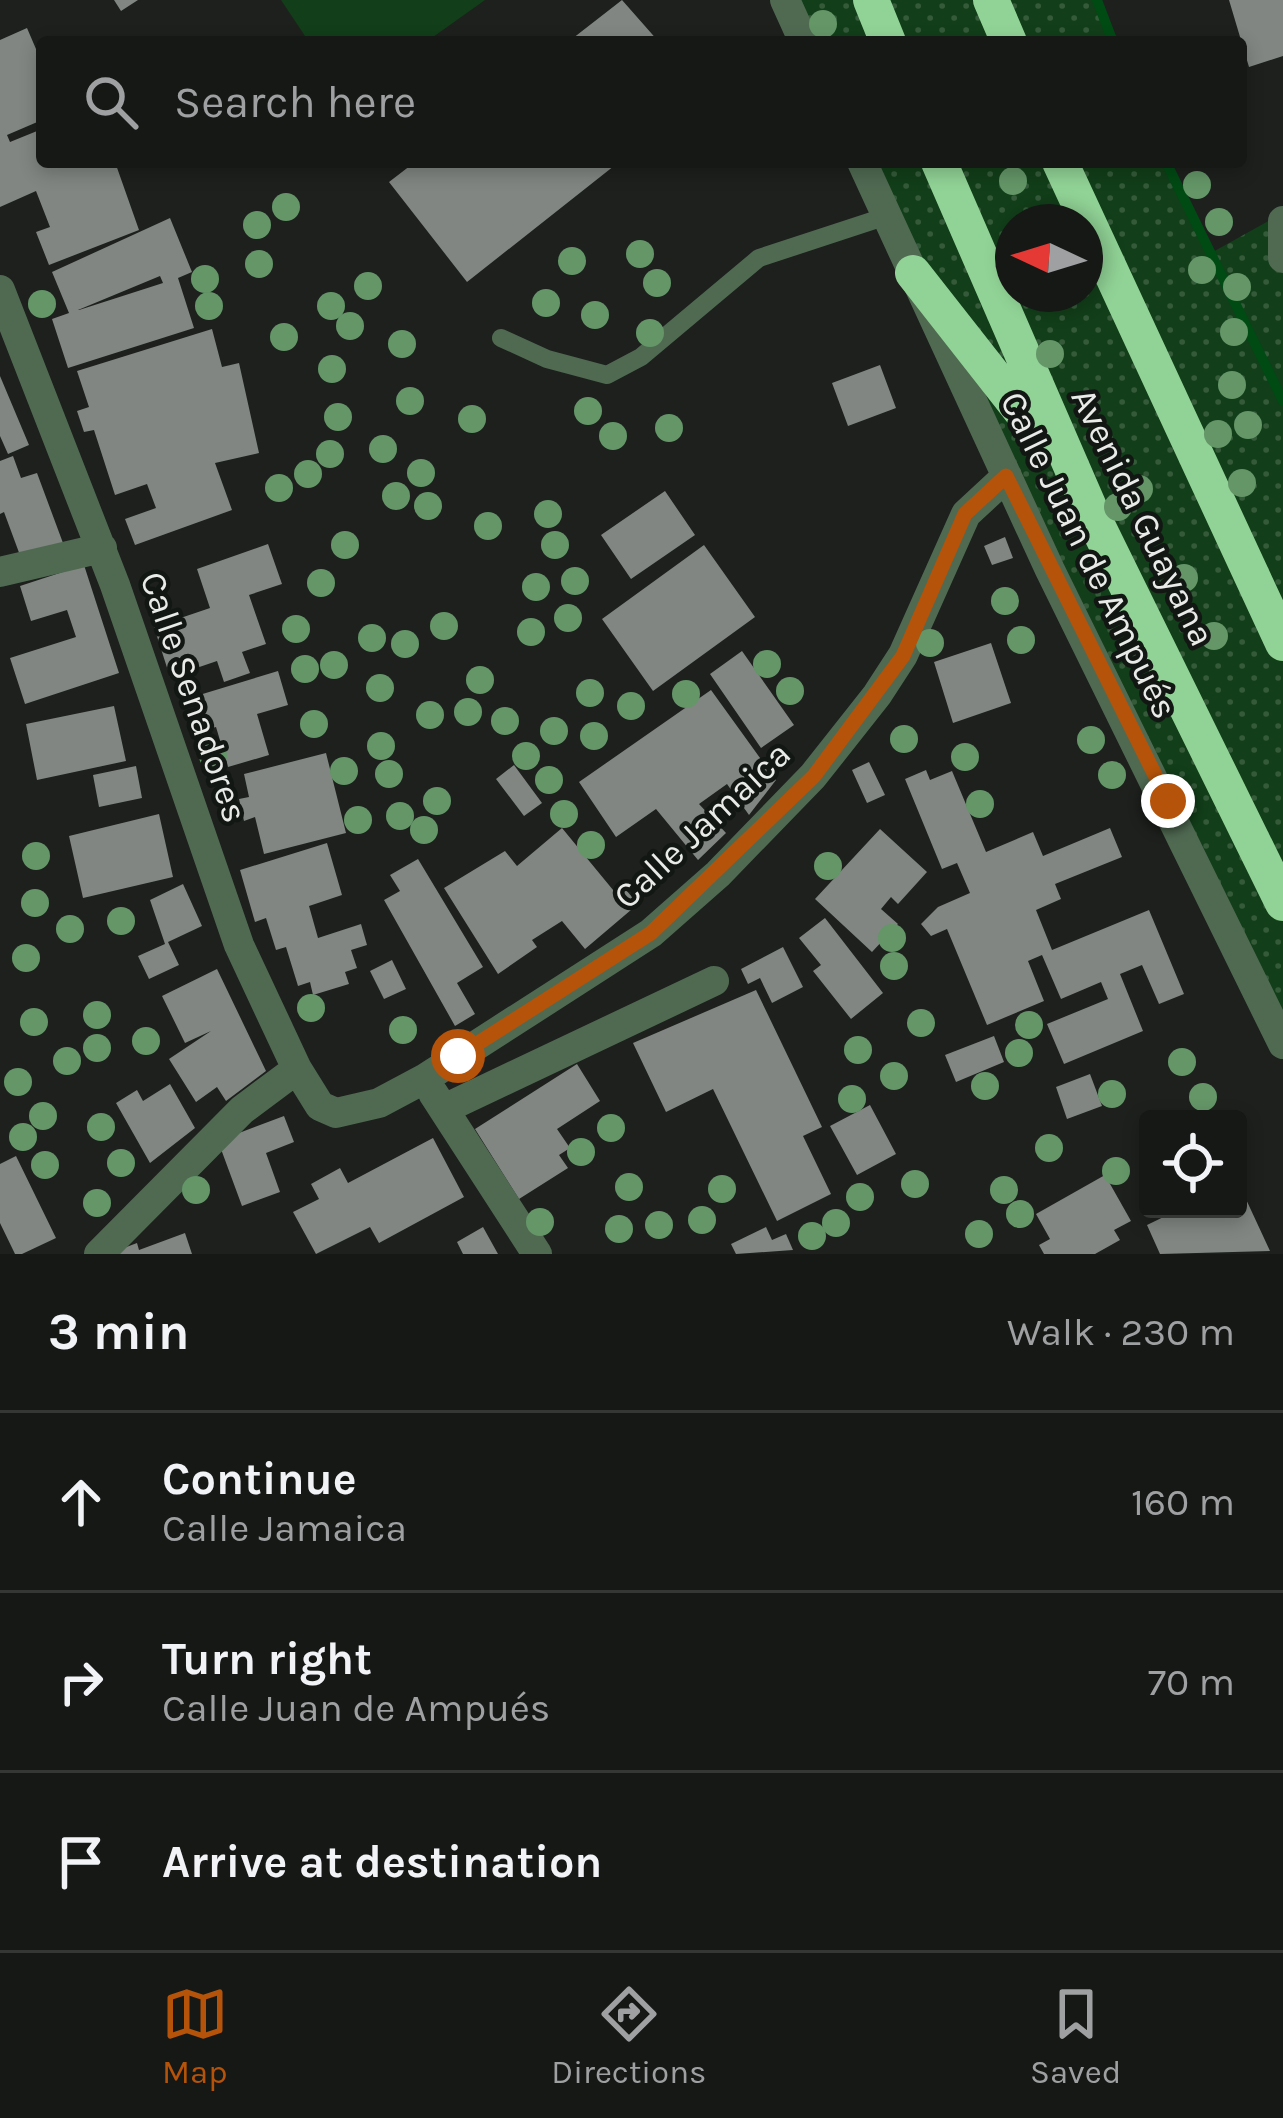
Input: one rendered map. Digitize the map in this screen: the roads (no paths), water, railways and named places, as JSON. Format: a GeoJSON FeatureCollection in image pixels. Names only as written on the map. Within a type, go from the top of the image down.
{"type":"FeatureCollection","features":[{"type":"Feature","properties":{"kind":"highway"},"geometry":{"type":"LineString","coordinates":[[872,0],[886,36]]}},
{"type":"Feature","properties":{"kind":"highway"},"geometry":{"type":"LineString","coordinates":[[992,0],[1007,36]]}},
{"type":"Feature","properties":{"kind":"highway","name":"Avenida Guayana"},"geometry":{"type":"LineString","coordinates":[[941,168],[1080,488],[1283,903]]}},
{"type":"Feature","properties":{"kind":"highway","name":"Avenida Guayana"},"geometry":{"type":"LineString","coordinates":[[1063,168],[1283,643]]}},
{"type":"Feature","properties":{"kind":"highway"},"geometry":{"type":"LineString","coordinates":[[913,273],[1080,488]]}},
{"type":"Feature","properties":{"kind":"street"},"geometry":{"type":"LineString","coordinates":[[785,0],[801,36]]}},
{"type":"Feature","properties":{"kind":"street","name":"Calle Juan de Ampués"},"geometry":{"type":"LineString","coordinates":[[865,168],[1006,476],[1283,1044]]}},
{"type":"Feature","properties":{"kind":"street"},"geometry":{"type":"LineString","coordinates":[[1282,223],[1283,258]]}},
{"type":"Feature","properties":{"kind":"street","name":"Calle Senadores"},"geometry":{"type":"LineString","coordinates":[[0,290],[101,548],[216,884],[297,1069],[320,1106],[337,1112]]}},
{"type":"Feature","properties":{"kind":"street","name":"Calle Jamaica"},"geometry":{"type":"LineString","coordinates":[[337,1112],[379,1103],[424,1079],[651,933],[814,776],[903,656],[965,514],[1006,476]]}},
{"type":"Feature","properties":{"kind":"street"},"geometry":{"type":"LineString","coordinates":[[0,572],[101,548]]}},
{"type":"Feature","properties":{"kind":"street"},"geometry":{"type":"LineString","coordinates":[[444,1109],[714,981]]}},
{"type":"Feature","properties":{"kind":"street"},"geometry":{"type":"LineString","coordinates":[[98,1254],[242,1110],[297,1069]]}},
{"type":"Feature","properties":{"kind":"street"},"geometry":{"type":"LineString","coordinates":[[424,1079],[537,1254]]}},
{"type":"Feature","properties":{"kind":"lane"},"geometry":{"type":"LineString","coordinates":[[501,338],[547,359],[607,375],[641,357],[759,258],[887,216]]}},
{"type":"Feature","properties":{"kind":"waterway"},"geometry":{"type":"LineString","coordinates":[[1097,0],[1111,36]]}},
{"type":"Feature","properties":{"kind":"waterway"},"geometry":{"type":"LineString","coordinates":[[1169,168],[1283,401]]}}]}
